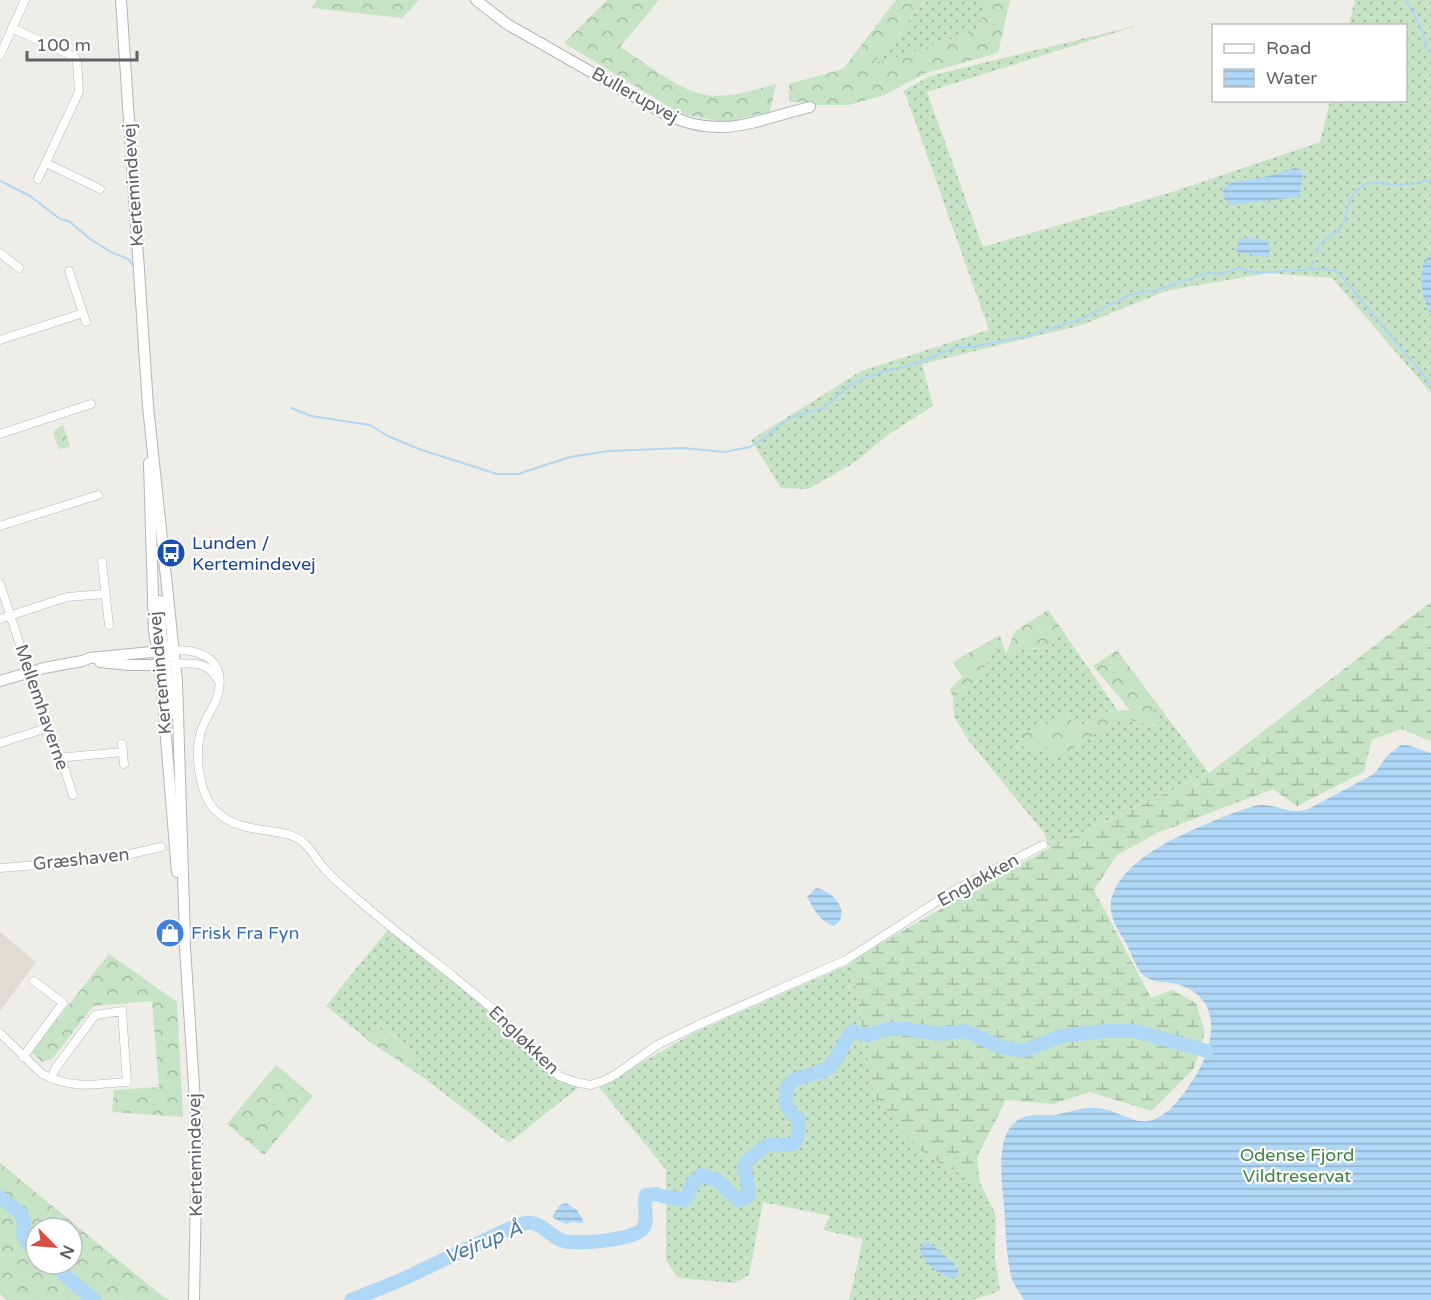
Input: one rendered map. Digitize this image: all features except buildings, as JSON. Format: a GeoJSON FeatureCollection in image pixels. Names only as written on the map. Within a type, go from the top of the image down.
{"type":"FeatureCollection","features":[{"type":"Feature","properties":{"kind":"main road","name":"Kertemindevej"},"geometry":{"type":"LineString","coordinates":[[121,0],[148,405],[150,505],[156,541],[166,665],[171,807],[185,939]]}},
{"type":"Feature","properties":{"kind":"main road","name":"Bullerupvej"},"geometry":{"type":"LineString","coordinates":[[476,0],[516,28],[688,124],[730,128],[810,107]]}},
{"type":"Feature","properties":{"kind":"main road","name":"Kertemindevej"},"geometry":{"type":"LineString","coordinates":[[148,405],[163,537],[166,665],[177,682],[185,939],[197,1133],[194,1300]]}},
{"type":"Feature","properties":{"kind":"main road"},"geometry":{"type":"LineString","coordinates":[[0,681],[90,658],[165,651]]}},
{"type":"Feature","properties":{"kind":"main road"},"geometry":{"type":"LineString","coordinates":[[82,661],[166,665]]}},
{"type":"Feature","properties":{"kind":"street"},"geometry":{"type":"LineString","coordinates":[[0,55],[24,0]]}},
{"type":"Feature","properties":{"kind":"street"},"geometry":{"type":"LineString","coordinates":[[12,28],[75,57],[77,61],[79,92],[38,179]]}},
{"type":"Feature","properties":{"kind":"street"},"geometry":{"type":"LineString","coordinates":[[46,163],[100,189]]}},
{"type":"Feature","properties":{"kind":"street"},"geometry":{"type":"LineString","coordinates":[[0,253],[19,268]]}},
{"type":"Feature","properties":{"kind":"street"},"geometry":{"type":"LineString","coordinates":[[69,271],[86,322]]}},
{"type":"Feature","properties":{"kind":"street"},"geometry":{"type":"LineString","coordinates":[[0,340],[83,313]]}},
{"type":"Feature","properties":{"kind":"street"},"geometry":{"type":"LineString","coordinates":[[0,434],[91,404]]}},
{"type":"Feature","properties":{"kind":"street"},"geometry":{"type":"LineString","coordinates":[[0,526],[98,495]]}},
{"type":"Feature","properties":{"kind":"street"},"geometry":{"type":"LineString","coordinates":[[102,562],[108,625]]}},
{"type":"Feature","properties":{"kind":"street","name":"Mellemhaverne"},"geometry":{"type":"LineString","coordinates":[[0,584],[57,758],[64,767],[73,795]]}},
{"type":"Feature","properties":{"kind":"street"},"geometry":{"type":"LineString","coordinates":[[0,619],[66,597],[105,594]]}},
{"type":"Feature","properties":{"kind":"street"},"geometry":{"type":"LineString","coordinates":[[165,651],[194,651],[208,657],[217,668],[219,687]]}},
{"type":"Feature","properties":{"kind":"street"},"geometry":{"type":"LineString","coordinates":[[166,665],[195,663],[204,665],[216,676],[219,687]]}},
{"type":"Feature","properties":{"kind":"street","name":"Engløkken"},"geometry":{"type":"LineString","coordinates":[[219,687],[199,739],[200,776],[209,804],[224,819],[237,825],[296,838],[305,844],[320,864],[340,884],[499,1015],[559,1076],[590,1085],[615,1075],[657,1045],[846,960],[958,888],[1043,845]]}},
{"type":"Feature","properties":{"kind":"street"},"geometry":{"type":"LineString","coordinates":[[0,743],[47,728]]}},
{"type":"Feature","properties":{"kind":"street"},"geometry":{"type":"LineString","coordinates":[[57,758],[122,748],[124,764]]}},
{"type":"Feature","properties":{"kind":"street","name":"Græshaven"},"geometry":{"type":"LineString","coordinates":[[0,868],[77,862],[161,848]]}},
{"type":"Feature","properties":{"kind":"street"},"geometry":{"type":"LineString","coordinates":[[23,1057],[63,1003],[34,981]]}},
{"type":"Feature","properties":{"kind":"street"},"geometry":{"type":"LineString","coordinates":[[0,1033],[42,1074],[62,1083],[77,1085],[127,1082],[122,1011],[95,1015],[55,1069],[51,1078]]}},
{"type":"Feature","properties":{"kind":"shaded area"},"geometry":{"type":"Polygon","coordinates":[[[0,932],[36,962],[0,1011],[0,932]]]}},
{"type":"Feature","properties":{"kind":"green space"},"geometry":{"type":"Polygon","coordinates":[[[317,0],[419,0],[402,18],[312,8],[317,0]]]}},
{"type":"Feature","properties":{"kind":"green space"},"geometry":{"type":"Polygon","coordinates":[[[607,0],[659,0],[620,47],[671,81],[702,94],[730,95],[776,84],[770,112],[724,122],[681,114],[564,43],[607,0]]]}},
{"type":"Feature","properties":{"kind":"green space"},"geometry":{"type":"Polygon","coordinates":[[[896,0],[926,0],[872,65],[979,30],[986,0],[1010,0],[998,53],[926,73],[884,95],[849,105],[789,102],[789,84],[843,69],[896,0]]]}},
{"type":"Feature","properties":{"kind":"green space"},"geometry":{"type":"Polygon","coordinates":[[[926,0],[986,0],[979,30],[871,66],[926,0]]]}},
{"type":"Feature","properties":{"kind":"green space"},"geometry":{"type":"Polygon","coordinates":[[[1355,0],[1431,0],[1431,393],[1332,278],[1267,273],[1166,291],[1082,325],[922,364],[933,406],[889,434],[854,463],[808,489],[781,488],[751,440],[861,371],[989,330],[903,91],[930,76],[1139,25],[927,92],[983,247],[1172,192],[1320,142],[1330,102],[1407,102],[1407,24],[1349,24],[1355,0]]]}},
{"type":"Feature","properties":{"kind":"green space"},"geometry":{"type":"Polygon","coordinates":[[[63,425],[70,447],[59,449],[53,434],[63,425]]]}},
{"type":"Feature","properties":{"kind":"green space"},"geometry":{"type":"Polygon","coordinates":[[[1431,602],[1431,741],[1401,729],[1372,740],[1364,772],[1297,806],[1273,789],[1157,833],[1117,855],[1094,890],[1151,998],[1172,990],[1196,1003],[1205,1033],[1194,1068],[1152,1111],[1090,1092],[1053,1104],[1006,1100],[977,1157],[980,1183],[928,1157],[903,1132],[874,1096],[851,960],[1049,848],[1209,773],[1431,602]]]}},
{"type":"Feature","properties":{"kind":"green space"},"geometry":{"type":"Polygon","coordinates":[[[1048,610],[1060,627],[1049,649],[1019,648],[1006,654],[1015,631],[1048,610]]]}},
{"type":"Feature","properties":{"kind":"green space"},"geometry":{"type":"Polygon","coordinates":[[[1060,627],[1118,711],[1105,712],[1076,729],[1067,712],[1027,752],[1042,744],[1057,758],[1120,718],[1158,726],[1149,693],[1209,773],[1049,848],[1045,834],[969,741],[954,717],[953,698],[980,679],[1000,635],[1006,654],[1019,648],[1049,649],[1060,627]]]}},
{"type":"Feature","properties":{"kind":"green space"},"geometry":{"type":"Polygon","coordinates":[[[1000,635],[980,679],[953,698],[950,689],[962,677],[953,662],[1000,635]]]}},
{"type":"Feature","properties":{"kind":"green space"},"geometry":{"type":"Polygon","coordinates":[[[1117,650],[1149,693],[1159,726],[1120,718],[1057,759],[1042,745],[1027,752],[1017,737],[1067,712],[1076,729],[1105,712],[1130,710],[1093,666],[1117,650]]]}},
{"type":"Feature","properties":{"kind":"green space"},"geometry":{"type":"Polygon","coordinates":[[[389,928],[490,1009],[548,1071],[565,1082],[580,1086],[509,1143],[420,1075],[411,1052],[390,1032],[372,1028],[373,1044],[326,1006],[389,928]]]}},
{"type":"Feature","properties":{"kind":"green space"},"geometry":{"type":"Polygon","coordinates":[[[109,954],[177,1002],[183,1117],[112,1112],[114,1090],[159,1087],[152,1001],[93,1006],[53,1058],[42,1062],[31,1052],[109,954]]]}},
{"type":"Feature","properties":{"kind":"green space"},"geometry":{"type":"Polygon","coordinates":[[[852,963],[874,1096],[928,1157],[980,1183],[996,1215],[995,1257],[1000,1291],[972,1300],[849,1300],[863,1239],[823,1230],[830,1216],[763,1202],[749,1275],[735,1283],[678,1278],[666,1260],[666,1170],[599,1087],[695,1032],[852,963]]]}},
{"type":"Feature","properties":{"kind":"green space"},"geometry":{"type":"Polygon","coordinates":[[[372,1027],[389,1032],[411,1052],[420,1075],[373,1044],[372,1027]]]}},
{"type":"Feature","properties":{"kind":"green space"},"geometry":{"type":"Polygon","coordinates":[[[276,1065],[313,1096],[264,1155],[227,1124],[276,1065]]]}},
{"type":"Feature","properties":{"kind":"green space"},"geometry":{"type":"Polygon","coordinates":[[[0,1163],[65,1216],[24,1216],[24,1276],[84,1276],[84,1232],[170,1300],[6,1300],[0,1294],[0,1163]]]}},
{"type":"Feature","properties":{"kind":"water"},"geometry":{"type":"Polygon","coordinates":[[[1295,168],[1300,169],[1303,173],[1300,194],[1297,197],[1232,205],[1223,196],[1229,184],[1295,168]]]}},
{"type":"Feature","properties":{"kind":"water"},"geometry":{"type":"Polygon","coordinates":[[[1244,237],[1268,241],[1270,250],[1268,257],[1239,253],[1236,250],[1239,240],[1244,237]]]}},
{"type":"Feature","properties":{"kind":"water"},"geometry":{"type":"Polygon","coordinates":[[[1431,254],[1431,314],[1425,301],[1422,274],[1426,259],[1431,254]]]}},
{"type":"Feature","properties":{"kind":"water","name":"Odense Fjord Vildtreservat"},"geometry":{"type":"Polygon","coordinates":[[[1401,745],[1431,753],[1431,1300],[1024,1300],[1012,1279],[1009,1266],[1001,1174],[1002,1149],[1010,1128],[1017,1120],[1028,1116],[1055,1115],[1091,1108],[1110,1111],[1135,1120],[1155,1119],[1172,1107],[1182,1095],[1195,1077],[1207,1051],[1211,1023],[1209,1011],[1202,1000],[1192,991],[1177,984],[1155,981],[1143,975],[1117,927],[1111,910],[1111,900],[1120,881],[1135,864],[1169,841],[1227,815],[1262,805],[1292,811],[1310,808],[1374,774],[1387,756],[1401,745]]]}},
{"type":"Feature","properties":{"kind":"water"},"geometry":{"type":"Polygon","coordinates":[[[816,888],[829,893],[841,909],[842,915],[834,926],[821,918],[807,897],[816,888]]]}},
{"type":"Feature","properties":{"kind":"water"},"geometry":{"type":"Polygon","coordinates":[[[566,1203],[577,1210],[583,1223],[566,1224],[553,1218],[560,1205],[566,1203]]]}},
{"type":"Feature","properties":{"kind":"water"},"geometry":{"type":"Polygon","coordinates":[[[925,1242],[930,1243],[955,1265],[959,1273],[954,1279],[938,1272],[924,1259],[920,1248],[925,1242]]]}},
{"type":"Feature","properties":{"kind":"waterway"},"geometry":{"type":"LineString","coordinates":[[1405,0],[1419,23],[1426,46],[1431,53]]}},
{"type":"Feature","properties":{"kind":"waterway"},"geometry":{"type":"LineString","coordinates":[[0,181],[30,196],[60,219],[69,221],[90,239],[128,259],[133,265]]}},
{"type":"Feature","properties":{"kind":"waterway"},"geometry":{"type":"LineString","coordinates":[[1316,253],[1320,244],[1341,227],[1351,200],[1363,185],[1368,183],[1399,185],[1431,181]]}},
{"type":"Feature","properties":{"kind":"waterway"},"geometry":{"type":"LineString","coordinates":[[1311,269],[1313,261]]}},
{"type":"Feature","properties":{"kind":"waterway"},"geometry":{"type":"LineString","coordinates":[[291,408],[311,416],[370,425],[390,437],[419,449],[497,474],[518,474],[570,457],[608,451],[683,448],[724,452],[750,447],[781,424],[795,416],[823,408],[853,383],[878,373],[918,363],[955,347],[972,347],[1027,336],[1083,318],[1131,294],[1157,290],[1207,273],[1220,274],[1240,268],[1255,273],[1311,269],[1338,272],[1431,384]]}},
{"type":"Feature","properties":{"kind":"waterway","name":"Vejrup Å"},"geometry":{"type":"LineString","coordinates":[[662,1196],[683,1200],[687,1198],[692,1184],[701,1175],[717,1180],[738,1200],[744,1199],[748,1195],[744,1167],[746,1162],[765,1146],[793,1144],[797,1139],[799,1119],[790,1111],[786,1100],[786,1091],[790,1084],[830,1066],[853,1031],[867,1036],[887,1029],[940,1034],[965,1031],[1001,1047],[1023,1051],[1061,1036],[1105,1031],[1135,1031],[1207,1051]]}},
{"type":"Feature","properties":{"kind":"waterway","name":"Vejrup Å"},"geometry":{"type":"LineString","coordinates":[[351,1300],[401,1280],[517,1225],[535,1224],[560,1239],[571,1242],[593,1242],[631,1235],[644,1227],[646,1195],[657,1194]]}},
{"type":"Feature","properties":{"kind":"waterway","name":"Vejrup Å"},"geometry":{"type":"LineString","coordinates":[[0,1197],[21,1213],[24,1222]]}},
{"type":"Feature","properties":{"kind":"waterway","name":"Vejrup Å"},"geometry":{"type":"LineString","coordinates":[[24,1222],[24,1237]]}},
{"type":"Feature","properties":{"kind":"waterway","name":"Vejrup Å"},"geometry":{"type":"LineString","coordinates":[[66,1276],[94,1300]]}},
{"type":"Feature","properties":{"kind":"place","name":"Lunden / Kertemindevej"},"geometry":{"type":"Point","coordinates":[171,553]}},
{"type":"Feature","properties":{"kind":"place","name":"Frisk Fra Fyn"},"geometry":{"type":"Point","coordinates":[170,933]}}]}
